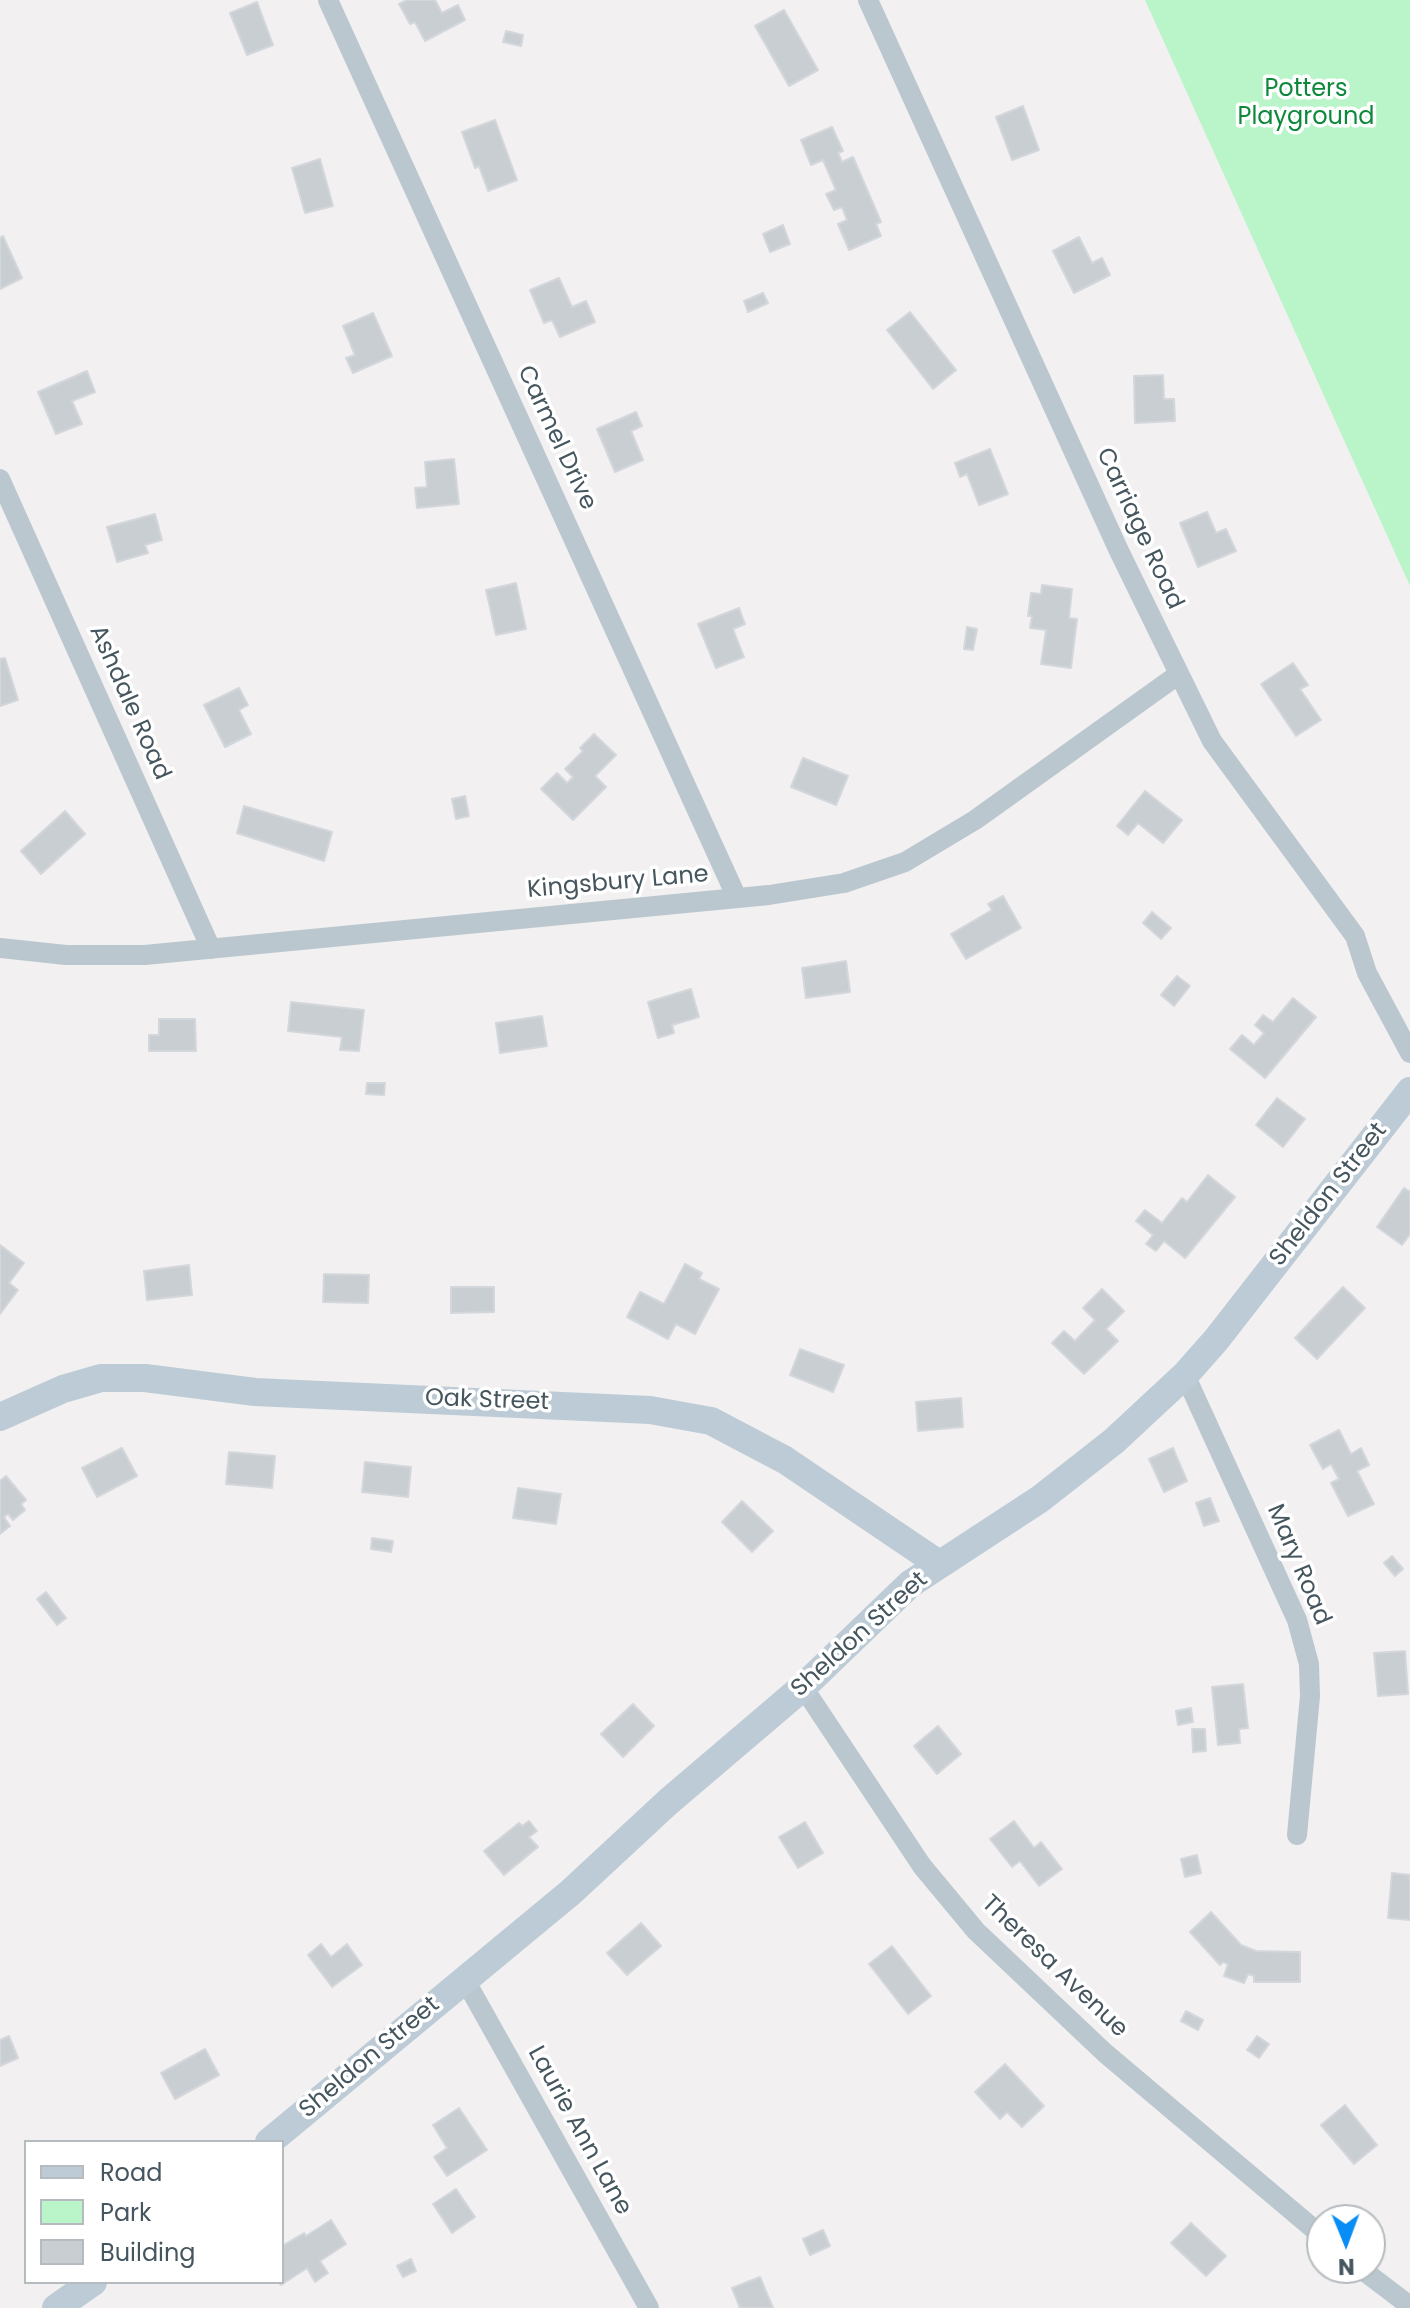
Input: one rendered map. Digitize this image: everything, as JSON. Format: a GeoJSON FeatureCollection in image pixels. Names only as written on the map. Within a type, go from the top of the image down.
{"type":"FeatureCollection","features":[{"type":"Feature","properties":{"kind":"street","name":"Carmel Drive"},"geometry":{"type":"LineString","coordinates":[[328,0],[737,898]]}},
{"type":"Feature","properties":{"kind":"street","name":"Carriage Road"},"geometry":{"type":"LineString","coordinates":[[868,0],[1119,551],[1212,741],[1355,936],[1367,973],[1410,1053]]}},
{"type":"Feature","properties":{"kind":"street","name":"Ashdale Road"},"geometry":{"type":"LineString","coordinates":[[0,479],[211,949]]}},
{"type":"Feature","properties":{"kind":"street","name":"Kingsbury Lane"},"geometry":{"type":"LineString","coordinates":[[0,948],[66,955],[211,949],[737,898],[844,883],[905,862],[975,820],[1179,674]]}},
{"type":"Feature","properties":{"kind":"street","name":"Sheldon Street"},"geometry":{"type":"LineString","coordinates":[[271,2140],[571,1892],[668,1802],[803,1687],[910,1584],[1040,1499],[1114,1441],[1185,1375],[1216,1340],[1410,1091]]}},
{"type":"Feature","properties":{"kind":"street","name":"Mary Road"},"geometry":{"type":"LineString","coordinates":[[1185,1375],[1297,1620],[1309,1664],[1310,1696],[1297,1835]]}},
{"type":"Feature","properties":{"kind":"street","name":"Oak Street"},"geometry":{"type":"LineString","coordinates":[[0,1417],[63,1389],[101,1378],[145,1378],[255,1392],[650,1410],[711,1421],[761,1447],[883,1524],[939,1564]]}},
{"type":"Feature","properties":{"kind":"street","name":"Theresa Avenue"},"geometry":{"type":"LineString","coordinates":[[803,1687],[922,1866],[976,1931],[1105,2053],[1306,2223]]}},
{"type":"Feature","properties":{"kind":"street","name":"Laurie Ann Lane"},"geometry":{"type":"LineString","coordinates":[[465,1980],[649,2308]]}},
{"type":"Feature","properties":{"kind":"street"},"geometry":{"type":"LineString","coordinates":[[56,2308],[90,2284]]}},
{"type":"Feature","properties":{"kind":"street"},"geometry":{"type":"LineString","coordinates":[[1381,2284],[1410,2306]]}},
{"type":"Feature","properties":{"kind":"green space","name":"Potters Playground"},"geometry":{"type":"Polygon","coordinates":[[[1145,0],[1410,0],[1410,586],[1145,0]]]}},
{"type":"Feature","properties":{"kind":"building"},"geometry":{"type":"Polygon","coordinates":[[[407,0],[435,0],[442,13],[458,5],[465,20],[425,41],[415,22],[410,24],[399,4],[407,0]]]}},
{"type":"Feature","properties":{"kind":"building"},"geometry":{"type":"Polygon","coordinates":[[[257,2],[273,45],[247,55],[230,13],[257,2]]]}},
{"type":"Feature","properties":{"kind":"building"},"geometry":{"type":"Polygon","coordinates":[[[784,10],[818,70],[789,86],[755,26],[784,10]]]}},
{"type":"Feature","properties":{"kind":"building"},"geometry":{"type":"Polygon","coordinates":[[[506,31],[523,35],[521,46],[503,42],[506,31]]]}},
{"type":"Feature","properties":{"kind":"building"},"geometry":{"type":"Polygon","coordinates":[[[1023,106],[1039,150],[1012,160],[996,117],[1023,106]]]}},
{"type":"Feature","properties":{"kind":"building"},"geometry":{"type":"Polygon","coordinates":[[[495,120],[517,180],[488,191],[479,166],[475,168],[462,132],[495,120]]]}},
{"type":"Feature","properties":{"kind":"building"},"geometry":{"type":"Polygon","coordinates":[[[832,127],[843,151],[838,153],[842,162],[853,157],[881,222],[876,224],[881,236],[849,250],[838,224],[847,220],[842,207],[834,210],[826,194],[836,190],[823,160],[811,165],[801,140],[832,127]]]}},
{"type":"Feature","properties":{"kind":"building"},"geometry":{"type":"Polygon","coordinates":[[[320,159],[333,206],[305,213],[292,168],[320,159]]]}},
{"type":"Feature","properties":{"kind":"building"},"geometry":{"type":"Polygon","coordinates":[[[783,225],[790,244],[770,252],[763,234],[783,225]]]}},
{"type":"Feature","properties":{"kind":"building"},"geometry":{"type":"Polygon","coordinates":[[[3,236],[22,278],[0,289],[0,238],[3,236]]]}},
{"type":"Feature","properties":{"kind":"building"},"geometry":{"type":"Polygon","coordinates":[[[1079,237],[1092,263],[1102,258],[1110,275],[1074,293],[1053,251],[1079,237]]]}},
{"type":"Feature","properties":{"kind":"building"},"geometry":{"type":"Polygon","coordinates":[[[559,278],[572,307],[586,301],[595,322],[560,337],[552,320],[544,323],[530,290],[559,278]]]}},
{"type":"Feature","properties":{"kind":"building"},"geometry":{"type":"Polygon","coordinates":[[[763,293],[768,303],[748,312],[744,301],[763,293]]]}},
{"type":"Feature","properties":{"kind":"building"},"geometry":{"type":"Polygon","coordinates":[[[910,312],[956,370],[933,389],[887,330],[910,312]]]}},
{"type":"Feature","properties":{"kind":"building"},"geometry":{"type":"Polygon","coordinates":[[[373,313],[392,356],[353,373],[346,358],[355,355],[343,326],[373,313]]]}},
{"type":"Feature","properties":{"kind":"building"},"geometry":{"type":"Polygon","coordinates":[[[87,371],[95,392],[72,401],[82,424],[56,434],[38,392],[87,371]]]}},
{"type":"Feature","properties":{"kind":"building"},"geometry":{"type":"Polygon","coordinates":[[[1163,375],[1164,399],[1174,399],[1175,421],[1135,423],[1134,376],[1163,375]]]}},
{"type":"Feature","properties":{"kind":"building"},"geometry":{"type":"Polygon","coordinates":[[[636,412],[642,426],[631,431],[643,460],[615,472],[597,429],[636,412]]]}},
{"type":"Feature","properties":{"kind":"building"},"geometry":{"type":"Polygon","coordinates":[[[990,449],[1008,494],[979,505],[967,474],[960,477],[955,463],[990,449]]]}},
{"type":"Feature","properties":{"kind":"building"},"geometry":{"type":"Polygon","coordinates":[[[454,459],[459,504],[417,508],[415,488],[427,487],[425,462],[454,459]]]}},
{"type":"Feature","properties":{"kind":"building"},"geometry":{"type":"Polygon","coordinates":[[[1207,512],[1216,533],[1226,529],[1236,551],[1198,567],[1180,523],[1207,512]]]}},
{"type":"Feature","properties":{"kind":"building"},"geometry":{"type":"Polygon","coordinates":[[[155,514],[162,540],[145,545],[148,553],[117,562],[107,527],[155,514]]]}},
{"type":"Feature","properties":{"kind":"building"},"geometry":{"type":"Polygon","coordinates":[[[516,583],[526,629],[496,635],[486,590],[516,583]]]}},
{"type":"Feature","properties":{"kind":"building"},"geometry":{"type":"Polygon","coordinates":[[[1042,585],[1072,589],[1069,618],[1077,619],[1071,668],[1041,664],[1046,630],[1030,628],[1032,616],[1028,616],[1031,593],[1041,594],[1042,585]]]}},
{"type":"Feature","properties":{"kind":"building"},"geometry":{"type":"Polygon","coordinates":[[[739,608],[745,624],[733,629],[744,657],[716,668],[698,624],[739,608]]]}},
{"type":"Feature","properties":{"kind":"building"},"geometry":{"type":"Polygon","coordinates":[[[967,627],[977,629],[973,650],[964,649],[967,627]]]}},
{"type":"Feature","properties":{"kind":"building"},"geometry":{"type":"Polygon","coordinates":[[[5,658],[18,700],[0,706],[0,659],[5,658]]]}},
{"type":"Feature","properties":{"kind":"building"},"geometry":{"type":"Polygon","coordinates":[[[1293,663],[1308,685],[1300,689],[1321,720],[1296,736],[1261,684],[1293,663]]]}},
{"type":"Feature","properties":{"kind":"building"},"geometry":{"type":"Polygon","coordinates":[[[239,688],[248,705],[239,710],[251,734],[225,747],[204,705],[239,688]]]}},
{"type":"Feature","properties":{"kind":"building"},"geometry":{"type":"Polygon","coordinates":[[[594,734],[616,755],[595,776],[606,787],[573,820],[541,789],[557,773],[567,783],[573,777],[565,769],[594,734]]]}},
{"type":"Feature","properties":{"kind":"building"},"geometry":{"type":"Polygon","coordinates":[[[803,758],[848,776],[836,805],[791,787],[803,758]]]}},
{"type":"Feature","properties":{"kind":"building"},"geometry":{"type":"Polygon","coordinates":[[[1145,791],[1182,820],[1163,843],[1138,823],[1128,835],[1117,826],[1145,791]]]}},
{"type":"Feature","properties":{"kind":"building"},"geometry":{"type":"Polygon","coordinates":[[[465,796],[469,816],[456,819],[452,799],[465,796]]]}},
{"type":"Feature","properties":{"kind":"building"},"geometry":{"type":"Polygon","coordinates":[[[244,806],[332,832],[324,861],[237,833],[244,806]]]}},
{"type":"Feature","properties":{"kind":"building"},"geometry":{"type":"Polygon","coordinates":[[[65,811],[85,834],[41,874],[21,851],[65,811]]]}},
{"type":"Feature","properties":{"kind":"building"},"geometry":{"type":"Polygon","coordinates":[[[1003,896],[1021,928],[966,959],[951,934],[992,910],[988,904],[1003,896]]]}},
{"type":"Feature","properties":{"kind":"building"},"geometry":{"type":"Polygon","coordinates":[[[1152,912],[1171,928],[1161,939],[1143,923],[1152,912]]]}},
{"type":"Feature","properties":{"kind":"building"},"geometry":{"type":"Polygon","coordinates":[[[846,961],[850,992],[806,998],[802,968],[846,961]]]}},
{"type":"Feature","properties":{"kind":"building"},"geometry":{"type":"Polygon","coordinates":[[[1177,976],[1190,986],[1174,1006],[1161,995],[1177,976]]]}},
{"type":"Feature","properties":{"kind":"building"},"geometry":{"type":"Polygon","coordinates":[[[691,989],[699,1017],[672,1025],[674,1033],[658,1038],[648,1002],[691,989]]]}},
{"type":"Feature","properties":{"kind":"building"},"geometry":{"type":"Polygon","coordinates":[[[1293,998],[1316,1017],[1265,1078],[1230,1049],[1242,1035],[1254,1045],[1264,1033],[1255,1025],[1263,1015],[1273,1022],[1293,998]]]}},
{"type":"Feature","properties":{"kind":"building"},"geometry":{"type":"Polygon","coordinates":[[[291,1002],[364,1010],[359,1051],[340,1050],[342,1037],[288,1031],[291,1002]]]}},
{"type":"Feature","properties":{"kind":"building"},"geometry":{"type":"Polygon","coordinates":[[[542,1016],[547,1046],[500,1053],[496,1023],[542,1016]]]}},
{"type":"Feature","properties":{"kind":"building"},"geometry":{"type":"Polygon","coordinates":[[[159,1019],[195,1019],[196,1051],[149,1051],[149,1035],[159,1035],[159,1019]]]}},
{"type":"Feature","properties":{"kind":"building"},"geometry":{"type":"Polygon","coordinates":[[[367,1083],[385,1083],[384,1095],[366,1094],[367,1083]]]}},
{"type":"Feature","properties":{"kind":"building"},"geometry":{"type":"Polygon","coordinates":[[[1277,1098],[1305,1119],[1283,1147],[1256,1125],[1277,1098]]]}},
{"type":"Feature","properties":{"kind":"building"},"geometry":{"type":"Polygon","coordinates":[[[1208,1175],[1235,1197],[1185,1258],[1164,1241],[1156,1251],[1146,1244],[1153,1235],[1136,1221],[1145,1210],[1162,1223],[1182,1198],[1187,1202],[1208,1175]]]}},
{"type":"Feature","properties":{"kind":"building"},"geometry":{"type":"Polygon","coordinates":[[[1404,1188],[1410,1192],[1410,1234],[1402,1245],[1377,1227],[1404,1188]]]}},
{"type":"Feature","properties":{"kind":"building"},"geometry":{"type":"Polygon","coordinates":[[[0,1245],[24,1263],[9,1283],[18,1290],[0,1314],[0,1245]]]}},
{"type":"Feature","properties":{"kind":"building"},"geometry":{"type":"Polygon","coordinates":[[[685,1264],[702,1273],[699,1279],[719,1289],[695,1334],[676,1324],[668,1339],[627,1317],[640,1292],[664,1304],[685,1264]]]}},
{"type":"Feature","properties":{"kind":"building"},"geometry":{"type":"Polygon","coordinates":[[[189,1265],[192,1295],[147,1300],[144,1271],[189,1265]]]}},
{"type":"Feature","properties":{"kind":"building"},"geometry":{"type":"Polygon","coordinates":[[[324,1274],[369,1275],[368,1303],[323,1302],[324,1274]]]}},
{"type":"Feature","properties":{"kind":"building"},"geometry":{"type":"Polygon","coordinates":[[[451,1287],[494,1287],[494,1312],[451,1313],[451,1287]]]}},
{"type":"Feature","properties":{"kind":"building"},"geometry":{"type":"Polygon","coordinates":[[[1343,1287],[1365,1308],[1317,1359],[1295,1338],[1343,1287]]]}},
{"type":"Feature","properties":{"kind":"building"},"geometry":{"type":"Polygon","coordinates":[[[1102,1289],[1124,1311],[1106,1329],[1118,1341],[1084,1374],[1052,1343],[1064,1331],[1075,1341],[1095,1320],[1083,1308],[1102,1289]]]}},
{"type":"Feature","properties":{"kind":"building"},"geometry":{"type":"Polygon","coordinates":[[[800,1349],[844,1365],[833,1392],[790,1375],[800,1349]]]}},
{"type":"Feature","properties":{"kind":"building"},"geometry":{"type":"Polygon","coordinates":[[[961,1398],[963,1427],[918,1431],[916,1402],[961,1398]]]}},
{"type":"Feature","properties":{"kind":"building"},"geometry":{"type":"Polygon","coordinates":[[[1339,1430],[1351,1454],[1361,1448],[1369,1465],[1357,1471],[1374,1504],[1348,1516],[1331,1483],[1339,1479],[1331,1464],[1323,1469],[1310,1445],[1339,1430]]]}},
{"type":"Feature","properties":{"kind":"building"},"geometry":{"type":"Polygon","coordinates":[[[122,1448],[137,1476],[97,1497],[82,1468],[122,1448]]]}},
{"type":"Feature","properties":{"kind":"building"},"geometry":{"type":"Polygon","coordinates":[[[1173,1448],[1187,1481],[1164,1492],[1149,1459],[1173,1448]]]}},
{"type":"Feature","properties":{"kind":"building"},"geometry":{"type":"Polygon","coordinates":[[[229,1452],[275,1456],[272,1488],[226,1484],[229,1452]]]}},
{"type":"Feature","properties":{"kind":"building"},"geometry":{"type":"Polygon","coordinates":[[[365,1462],[411,1467],[408,1497],[362,1492],[365,1462]]]}},
{"type":"Feature","properties":{"kind":"building"},"geometry":{"type":"Polygon","coordinates":[[[6,1476],[26,1500],[21,1504],[25,1510],[13,1520],[8,1514],[4,1517],[10,1526],[0,1534],[0,1481],[6,1476]]]}},
{"type":"Feature","properties":{"kind":"building"},"geometry":{"type":"Polygon","coordinates":[[[518,1488],[561,1494],[556,1524],[513,1518],[518,1488]]]}},
{"type":"Feature","properties":{"kind":"building"},"geometry":{"type":"Polygon","coordinates":[[[1210,1498],[1219,1521],[1204,1526],[1196,1503],[1210,1498]]]}},
{"type":"Feature","properties":{"kind":"building"},"geometry":{"type":"Polygon","coordinates":[[[742,1501],[773,1531],[752,1552],[722,1522],[742,1501]]]}},
{"type":"Feature","properties":{"kind":"building"},"geometry":{"type":"Polygon","coordinates":[[[372,1538],[393,1541],[391,1552],[371,1549],[372,1538]]]}},
{"type":"Feature","properties":{"kind":"building"},"geometry":{"type":"Polygon","coordinates":[[[1392,1556],[1403,1569],[1395,1576],[1384,1563],[1392,1556]]]}},
{"type":"Feature","properties":{"kind":"building"},"geometry":{"type":"Polygon","coordinates":[[[46,1592],[66,1618],[57,1625],[37,1599],[46,1592]]]}},
{"type":"Feature","properties":{"kind":"building"},"geometry":{"type":"Polygon","coordinates":[[[1405,1651],[1408,1694],[1378,1696],[1374,1653],[1405,1651]]]}},
{"type":"Feature","properties":{"kind":"building"},"geometry":{"type":"Polygon","coordinates":[[[1243,1684],[1248,1728],[1239,1729],[1240,1743],[1218,1745],[1212,1687],[1243,1684]]]}},
{"type":"Feature","properties":{"kind":"building"},"geometry":{"type":"Polygon","coordinates":[[[633,1704],[654,1726],[623,1757],[601,1734],[633,1704]]]}},
{"type":"Feature","properties":{"kind":"building"},"geometry":{"type":"Polygon","coordinates":[[[1191,1708],[1193,1722],[1178,1725],[1176,1711],[1191,1708]]]}},
{"type":"Feature","properties":{"kind":"building"},"geometry":{"type":"Polygon","coordinates":[[[938,1726],[961,1754],[937,1774],[914,1746],[938,1726]]]}},
{"type":"Feature","properties":{"kind":"building"},"geometry":{"type":"Polygon","coordinates":[[[1192,1729],[1205,1729],[1206,1751],[1193,1752],[1192,1729]]]}},
{"type":"Feature","properties":{"kind":"building"},"geometry":{"type":"Polygon","coordinates":[[[529,1821],[537,1831],[529,1837],[538,1847],[504,1875],[484,1851],[519,1823],[522,1826],[529,1821]]]}},
{"type":"Feature","properties":{"kind":"building"},"geometry":{"type":"Polygon","coordinates":[[[1014,1821],[1034,1848],[1041,1842],[1062,1869],[1039,1886],[1020,1861],[1012,1867],[990,1839],[1014,1821]]]}},
{"type":"Feature","properties":{"kind":"building"},"geometry":{"type":"Polygon","coordinates":[[[805,1822],[823,1853],[798,1868],[779,1837],[805,1822]]]}},
{"type":"Feature","properties":{"kind":"building"},"geometry":{"type":"Polygon","coordinates":[[[1197,1855],[1201,1873],[1185,1877],[1181,1859],[1197,1855]]]}},
{"type":"Feature","properties":{"kind":"building"},"geometry":{"type":"Polygon","coordinates":[[[1392,1873],[1410,1875],[1410,1920],[1388,1918],[1392,1873]]]}},
{"type":"Feature","properties":{"kind":"building"},"geometry":{"type":"Polygon","coordinates":[[[1211,1912],[1241,1945],[1256,1951],[1300,1952],[1300,1982],[1254,1982],[1254,1976],[1248,1974],[1244,1983],[1224,1976],[1228,1964],[1223,1962],[1220,1965],[1190,1932],[1211,1912]]]}},
{"type":"Feature","properties":{"kind":"building"},"geometry":{"type":"Polygon","coordinates":[[[641,1923],[661,1946],[627,1975],[607,1953],[641,1923]]]}},
{"type":"Feature","properties":{"kind":"building"},"geometry":{"type":"Polygon","coordinates":[[[321,1944],[331,1957],[347,1944],[362,1965],[332,1987],[308,1955],[321,1944]]]}},
{"type":"Feature","properties":{"kind":"building"},"geometry":{"type":"Polygon","coordinates":[[[892,1946],[931,1996],[908,2014],[869,1964],[892,1946]]]}},
{"type":"Feature","properties":{"kind":"building"},"geometry":{"type":"Polygon","coordinates":[[[1186,2011],[1203,2020],[1198,2030],[1181,2021],[1186,2011]]]}},
{"type":"Feature","properties":{"kind":"building"},"geometry":{"type":"Polygon","coordinates":[[[9,2036],[18,2058],[0,2066],[0,2040],[9,2036]]]}},
{"type":"Feature","properties":{"kind":"building"},"geometry":{"type":"Polygon","coordinates":[[[1257,2036],[1269,2044],[1259,2058],[1247,2050],[1257,2036]]]}},
{"type":"Feature","properties":{"kind":"building"},"geometry":{"type":"Polygon","coordinates":[[[205,2049],[219,2075],[175,2099],[161,2073],[205,2049]]]}},
{"type":"Feature","properties":{"kind":"building"},"geometry":{"type":"Polygon","coordinates":[[[1005,2064],[1044,2106],[1022,2127],[1007,2112],[1000,2119],[975,2092],[1005,2064]]]}},
{"type":"Feature","properties":{"kind":"building"},"geometry":{"type":"Polygon","coordinates":[[[1345,2105],[1377,2145],[1354,2164],[1321,2125],[1345,2105]]]}},
{"type":"Feature","properties":{"kind":"building"},"geometry":{"type":"Polygon","coordinates":[[[459,2108],[487,2150],[447,2176],[434,2157],[447,2148],[433,2125],[459,2108]]]}},
{"type":"Feature","properties":{"kind":"building"},"geometry":{"type":"Polygon","coordinates":[[[456,2189],[475,2217],[452,2233],[433,2204],[456,2189]]]}},
{"type":"Feature","properties":{"kind":"building"},"geometry":{"type":"Polygon","coordinates":[[[331,2220],[346,2244],[320,2261],[328,2273],[315,2282],[307,2268],[284,2283],[284,2245],[304,2233],[306,2236],[331,2220]]]}},
{"type":"Feature","properties":{"kind":"building"},"geometry":{"type":"Polygon","coordinates":[[[1191,2223],[1226,2256],[1206,2276],[1171,2243],[1191,2223]]]}},
{"type":"Feature","properties":{"kind":"building"},"geometry":{"type":"Polygon","coordinates":[[[823,2230],[830,2246],[810,2255],[803,2239],[823,2230]]]}},
{"type":"Feature","properties":{"kind":"building"},"geometry":{"type":"Polygon","coordinates":[[[411,2259],[416,2271],[403,2277],[397,2266],[411,2259]]]}},
{"type":"Feature","properties":{"kind":"building"},"geometry":{"type":"Polygon","coordinates":[[[760,2277],[773,2308],[740,2308],[732,2288],[760,2277]]]}}]}
